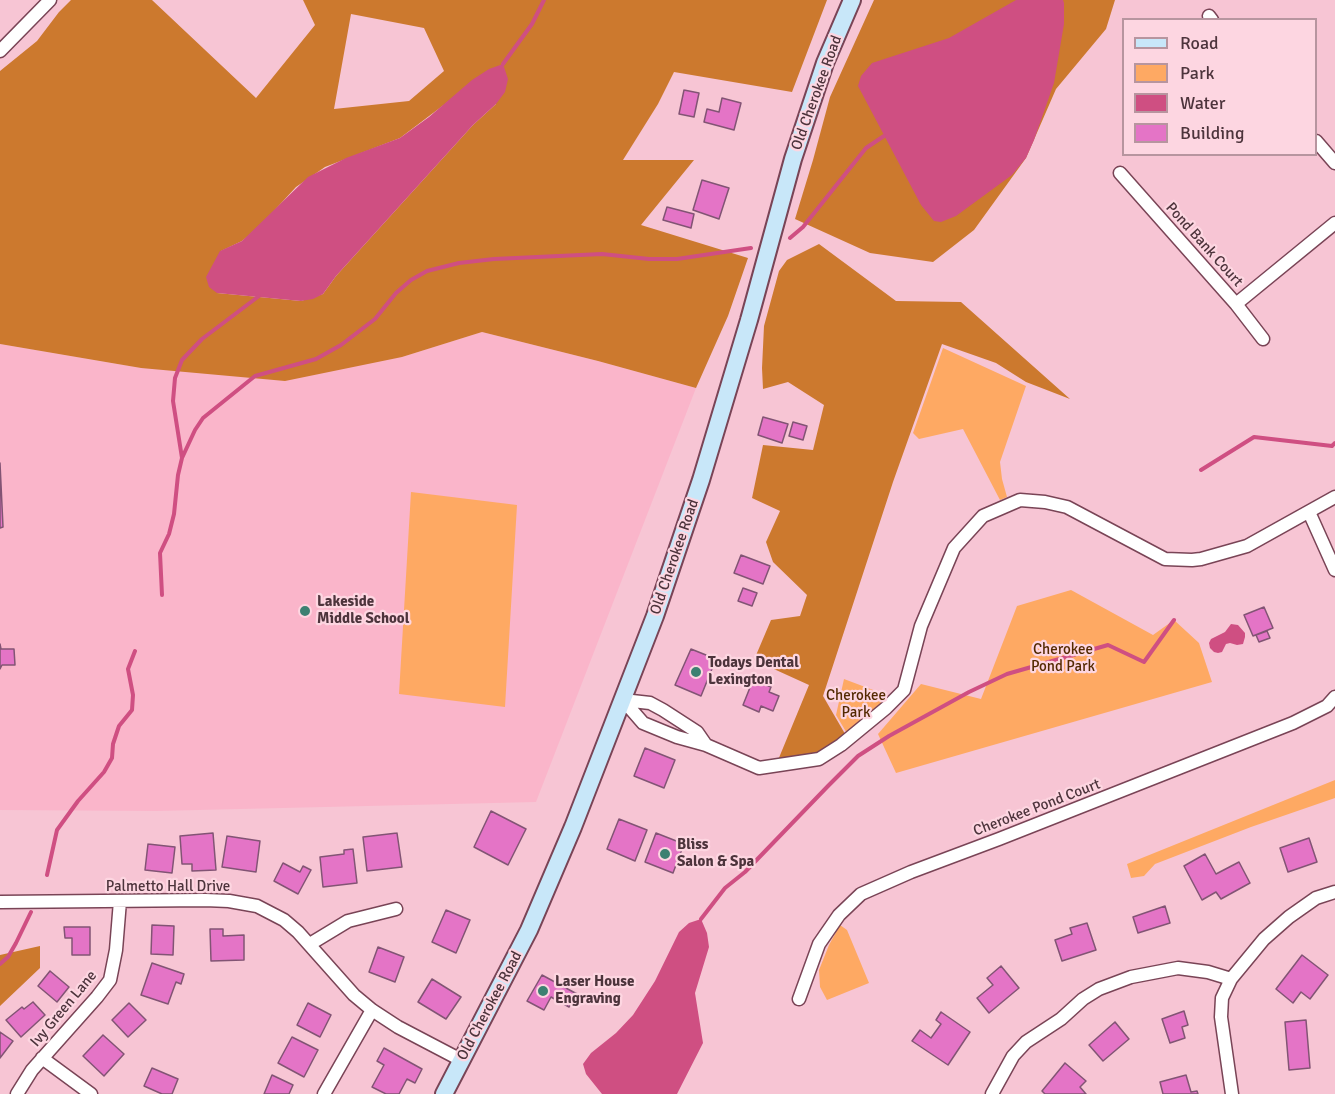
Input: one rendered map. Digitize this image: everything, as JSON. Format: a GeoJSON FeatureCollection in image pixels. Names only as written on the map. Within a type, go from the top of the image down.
{"type":"FeatureCollection","features":[{"type":"Feature","properties":{"kind":"street"},"geometry":{"type":"LineString","coordinates":[[0,51],[50,0]]}},
{"type":"Feature","properties":{"kind":"street","name":"Old Cherokee Road"},"geometry":{"type":"LineString","coordinates":[[444,1094],[529,930],[573,827],[668,582],[749,320],[793,159],[825,63],[852,0]]}},
{"type":"Feature","properties":{"kind":"street"},"geometry":{"type":"LineString","coordinates":[[1317,142],[1335,164]]}},
{"type":"Feature","properties":{"kind":"street","name":"Pond Bank Court"},"geometry":{"type":"LineString","coordinates":[[1120,173],[1236,304],[1263,339]]}},
{"type":"Feature","properties":{"kind":"street"},"geometry":{"type":"LineString","coordinates":[[1236,304],[1335,223]]}},
{"type":"Feature","properties":{"kind":"street"},"geometry":{"type":"LineString","coordinates":[[623,700],[643,723],[706,745],[759,768],[819,759],[841,745],[904,690],[921,626],[954,548],[983,516],[1020,500],[1045,502],[1067,507],[1165,558],[1188,560],[1202,559],[1247,546],[1335,497]]}},
{"type":"Feature","properties":{"kind":"street"},"geometry":{"type":"LineString","coordinates":[[1309,512],[1335,570]]}},
{"type":"Feature","properties":{"kind":"street","name":"Cherokee Pond Court"},"geometry":{"type":"LineString","coordinates":[[799,999],[819,944],[839,915],[861,894],[911,872],[1293,723],[1327,706],[1335,697]]}},
{"type":"Feature","properties":{"kind":"street"},"geometry":{"type":"LineString","coordinates":[[623,700],[650,704],[663,710],[696,732],[706,745]]}},
{"type":"Feature","properties":{"kind":"street"},"geometry":{"type":"LineString","coordinates":[[1232,1094],[1221,1017],[1222,998],[1231,980],[1264,939],[1289,917],[1316,898],[1335,892]]}},
{"type":"Feature","properties":{"kind":"street","name":"Palmetto Hall Drive"},"geometry":{"type":"LineString","coordinates":[[0,902],[229,900],[257,906],[284,920],[372,1010],[398,1027],[461,1060]]}},
{"type":"Feature","properties":{"kind":"street","name":"Ivy Green Lane"},"geometry":{"type":"LineString","coordinates":[[18,1094],[42,1058],[110,980],[116,950],[120,901]]}},
{"type":"Feature","properties":{"kind":"street"},"geometry":{"type":"LineString","coordinates":[[310,945],[348,921],[396,909]]}},
{"type":"Feature","properties":{"kind":"street"},"geometry":{"type":"LineString","coordinates":[[992,1094],[1013,1056],[1026,1042],[1061,1019],[1083,999],[1099,989],[1131,977],[1178,968],[1208,972],[1231,980]]}},
{"type":"Feature","properties":{"kind":"street"},"geometry":{"type":"LineString","coordinates":[[324,1094],[372,1010]]}},
{"type":"Feature","properties":{"kind":"street"},"geometry":{"type":"LineString","coordinates":[[42,1058],[91,1094]]}},
{"type":"Feature","properties":{"kind":"shaded area"},"geometry":{"type":"Polygon","coordinates":[[[71,0],[152,0],[256,98],[315,25],[303,0],[827,0],[792,92],[674,72],[658,104],[623,160],[694,160],[641,225],[748,258],[728,316],[696,388],[482,332],[402,357],[285,381],[141,368],[0,344],[0,71],[37,41],[71,0]],[[351,14],[334,109],[409,101],[444,71],[424,28],[351,14]],[[449,101],[400,138],[325,167],[296,187],[260,226],[242,241],[221,251],[217,293],[301,301],[323,294],[336,276],[473,125],[496,104],[449,101]]]}},
{"type":"Feature","properties":{"kind":"shaded area"},"geometry":{"type":"Polygon","coordinates":[[[874,0],[1115,0],[1106,29],[1056,89],[1026,158],[974,230],[933,262],[870,253],[795,219],[830,97],[874,0]]]}},
{"type":"Feature","properties":{"kind":"shaded area"},"geometry":{"type":"Polygon","coordinates":[[[819,244],[896,301],[961,302],[1070,399],[1026,382],[996,363],[942,344],[893,482],[823,696],[848,739],[819,759],[776,765],[809,685],[754,660],[771,620],[800,616],[807,595],[773,562],[766,542],[780,511],[752,498],[763,445],[813,450],[824,405],[788,382],[763,389],[764,326],[779,271],[787,260],[819,244]]]}},
{"type":"Feature","properties":{"kind":"shaded area","name":"Lakeside Middle School"},"geometry":{"type":"Polygon","coordinates":[[[482,332],[696,388],[536,802],[156,811],[0,810],[0,344],[141,368],[402,357],[482,332]]]}},
{"type":"Feature","properties":{"kind":"shaded area"},"geometry":{"type":"Polygon","coordinates":[[[40,946],[40,968],[0,1006],[0,955],[40,946]]]}},
{"type":"Feature","properties":{"kind":"green space"},"geometry":{"type":"Polygon","coordinates":[[[943,348],[1026,386],[1000,462],[1007,497],[1000,500],[963,429],[919,439],[913,433],[943,348]]]}},
{"type":"Feature","properties":{"kind":"green space"},"geometry":{"type":"Polygon","coordinates":[[[411,492],[517,505],[505,707],[399,694],[411,492]]]}},
{"type":"Feature","properties":{"kind":"green space","name":"Cherokee Pond Park"},"geometry":{"type":"Polygon","coordinates":[[[1071,590],[1153,635],[1174,620],[1199,643],[1212,682],[896,773],[878,734],[921,684],[981,699],[1017,606],[1071,590]]]}},
{"type":"Feature","properties":{"kind":"green space","name":"Cherokee Park"},"geometry":{"type":"Polygon","coordinates":[[[844,679],[889,696],[848,735],[836,715],[844,679]]]}},
{"type":"Feature","properties":{"kind":"green space"},"geometry":{"type":"Polygon","coordinates":[[[1335,780],[1335,798],[1155,864],[1144,876],[1131,878],[1127,864],[1335,780]]]}},
{"type":"Feature","properties":{"kind":"green space"},"geometry":{"type":"Polygon","coordinates":[[[840,925],[847,930],[869,983],[827,1000],[820,987],[819,970],[840,925]]]}},
{"type":"Feature","properties":{"kind":"water"},"geometry":{"type":"Polygon","coordinates":[[[1016,0],[1063,0],[1064,3],[1064,24],[1054,83],[1034,140],[1026,158],[1012,175],[956,216],[941,222],[934,221],[921,205],[858,86],[861,76],[872,63],[949,38],[1016,0]]]}},
{"type":"Feature","properties":{"kind":"water"},"geometry":{"type":"Polygon","coordinates":[[[503,64],[508,79],[505,92],[496,104],[473,125],[336,276],[323,294],[301,301],[217,293],[209,287],[206,277],[220,251],[242,241],[308,177],[346,158],[400,138],[429,117],[472,80],[489,69],[503,64]]]}},
{"type":"Feature","properties":{"kind":"water"},"geometry":{"type":"Polygon","coordinates":[[[1231,624],[1238,625],[1245,633],[1243,644],[1226,644],[1222,652],[1214,652],[1210,648],[1211,639],[1225,632],[1231,624]]]}},
{"type":"Feature","properties":{"kind":"water"},"geometry":{"type":"Polygon","coordinates":[[[701,919],[707,933],[709,947],[695,993],[703,1043],[677,1094],[602,1094],[586,1074],[583,1064],[591,1053],[616,1033],[633,1015],[655,981],[679,932],[689,923],[701,919]]]}},
{"type":"Feature","properties":{"kind":"building"},"geometry":{"type":"Polygon","coordinates":[[[684,90],[699,93],[694,117],[679,114],[684,90]]]}},
{"type":"Feature","properties":{"kind":"building"},"geometry":{"type":"Polygon","coordinates":[[[722,98],[741,103],[734,130],[704,122],[707,109],[719,112],[722,98]]]}},
{"type":"Feature","properties":{"kind":"building"},"geometry":{"type":"Polygon","coordinates":[[[702,180],[729,188],[719,219],[693,210],[702,180]]]}},
{"type":"Feature","properties":{"kind":"building"},"geometry":{"type":"Polygon","coordinates":[[[667,207],[694,214],[691,228],[663,220],[667,207]]]}},
{"type":"Feature","properties":{"kind":"building"},"geometry":{"type":"Polygon","coordinates":[[[763,417],[788,424],[782,443],[758,435],[763,417]]]}},
{"type":"Feature","properties":{"kind":"building"},"geometry":{"type":"Polygon","coordinates":[[[793,422],[807,426],[803,440],[789,436],[793,422]]]}},
{"type":"Feature","properties":{"kind":"building"},"geometry":{"type":"Polygon","coordinates":[[[0,463],[3,527],[0,528],[0,463]]]}},
{"type":"Feature","properties":{"kind":"building"},"geometry":{"type":"Polygon","coordinates":[[[741,555],[770,566],[763,584],[734,573],[741,555]]]}},
{"type":"Feature","properties":{"kind":"building"},"geometry":{"type":"Polygon","coordinates":[[[743,588],[757,593],[752,606],[738,601],[743,588]]]}},
{"type":"Feature","properties":{"kind":"building"},"geometry":{"type":"Polygon","coordinates":[[[1264,607],[1273,628],[1253,636],[1244,615],[1264,607]]]}},
{"type":"Feature","properties":{"kind":"building"},"geometry":{"type":"Polygon","coordinates":[[[1267,631],[1270,638],[1259,642],[1256,635],[1267,631]]]}},
{"type":"Feature","properties":{"kind":"building"},"geometry":{"type":"Polygon","coordinates":[[[0,644],[1,649],[14,649],[15,665],[2,665],[0,669],[0,644]]]}},
{"type":"Feature","properties":{"kind":"building","name":"Todays Dental Lexington"},"geometry":{"type":"Polygon","coordinates":[[[691,649],[716,659],[701,696],[675,685],[691,649]]]}},
{"type":"Feature","properties":{"kind":"building"},"geometry":{"type":"Polygon","coordinates":[[[753,680],[771,687],[769,692],[779,696],[773,711],[761,706],[759,712],[743,705],[753,680]]]}},
{"type":"Feature","properties":{"kind":"building"},"geometry":{"type":"Polygon","coordinates":[[[645,748],[675,760],[664,788],[634,776],[645,748]]]}},
{"type":"Feature","properties":{"kind":"building"},"geometry":{"type":"Polygon","coordinates":[[[491,811],[526,829],[508,865],[474,847],[491,811]]]}},
{"type":"Feature","properties":{"kind":"building"},"geometry":{"type":"Polygon","coordinates":[[[619,819],[647,830],[635,861],[607,849],[619,819]]]}},
{"type":"Feature","properties":{"kind":"building"},"geometry":{"type":"Polygon","coordinates":[[[213,833],[216,870],[192,871],[192,864],[182,864],[180,836],[213,833]]]}},
{"type":"Feature","properties":{"kind":"building"},"geometry":{"type":"Polygon","coordinates":[[[397,833],[402,867],[367,871],[363,837],[397,833]]]}},
{"type":"Feature","properties":{"kind":"building"},"geometry":{"type":"Polygon","coordinates":[[[656,833],[684,844],[673,873],[645,862],[656,833]]]}},
{"type":"Feature","properties":{"kind":"building"},"geometry":{"type":"Polygon","coordinates":[[[227,836],[260,841],[256,872],[222,867],[227,836]]]}},
{"type":"Feature","properties":{"kind":"building"},"geometry":{"type":"Polygon","coordinates":[[[1309,838],[1317,862],[1288,872],[1280,848],[1309,838]]]}},
{"type":"Feature","properties":{"kind":"building"},"geometry":{"type":"Polygon","coordinates":[[[148,844],[175,847],[172,873],[145,870],[148,844]]]}},
{"type":"Feature","properties":{"kind":"building"},"geometry":{"type":"Polygon","coordinates":[[[353,849],[357,883],[323,887],[320,857],[344,854],[344,850],[353,849]]]}},
{"type":"Feature","properties":{"kind":"building"},"geometry":{"type":"Polygon","coordinates":[[[1205,854],[1216,874],[1239,862],[1250,883],[1221,899],[1216,892],[1202,900],[1184,866],[1205,854]]]}},
{"type":"Feature","properties":{"kind":"building"},"geometry":{"type":"Polygon","coordinates":[[[283,863],[300,872],[303,866],[311,870],[298,894],[274,881],[283,863]]]}},
{"type":"Feature","properties":{"kind":"building"},"geometry":{"type":"Polygon","coordinates":[[[1165,906],[1170,923],[1138,933],[1133,917],[1165,906]]]}},
{"type":"Feature","properties":{"kind":"building"},"geometry":{"type":"Polygon","coordinates":[[[446,910],[470,920],[456,953],[432,942],[446,910]]]}},
{"type":"Feature","properties":{"kind":"building"},"geometry":{"type":"Polygon","coordinates":[[[1087,923],[1096,950],[1062,961],[1055,940],[1072,934],[1070,928],[1087,923]]]}},
{"type":"Feature","properties":{"kind":"building"},"geometry":{"type":"Polygon","coordinates":[[[152,925],[174,926],[173,955],[151,954],[152,925]]]}},
{"type":"Feature","properties":{"kind":"building"},"geometry":{"type":"Polygon","coordinates":[[[64,927],[90,927],[90,955],[72,955],[72,938],[65,938],[64,927]]]}},
{"type":"Feature","properties":{"kind":"building"},"geometry":{"type":"Polygon","coordinates":[[[210,929],[223,929],[223,936],[244,935],[244,960],[211,961],[210,929]]]}},
{"type":"Feature","properties":{"kind":"building"},"geometry":{"type":"Polygon","coordinates":[[[378,947],[404,957],[395,982],[369,972],[378,947]]]}},
{"type":"Feature","properties":{"kind":"building"},"geometry":{"type":"Polygon","coordinates":[[[1302,955],[1328,975],[1310,999],[1301,992],[1293,1003],[1276,989],[1302,955]]]}},
{"type":"Feature","properties":{"kind":"building"},"geometry":{"type":"Polygon","coordinates":[[[152,963],[184,974],[181,984],[176,982],[168,1004],[141,995],[152,963]]]}},
{"type":"Feature","properties":{"kind":"building"},"geometry":{"type":"Polygon","coordinates":[[[1001,966],[1019,988],[989,1013],[977,998],[993,985],[987,978],[1001,966]]]}},
{"type":"Feature","properties":{"kind":"building"},"geometry":{"type":"Polygon","coordinates":[[[50,971],[69,987],[57,1002],[38,986],[50,971]]]}},
{"type":"Feature","properties":{"kind":"building"},"geometry":{"type":"Polygon","coordinates":[[[542,975],[577,994],[569,1007],[551,997],[544,1010],[527,1001],[542,975]]]}},
{"type":"Feature","properties":{"kind":"building"},"geometry":{"type":"Polygon","coordinates":[[[432,979],[461,997],[446,1019],[418,1002],[432,979]]]}},
{"type":"Feature","properties":{"kind":"building"},"geometry":{"type":"Polygon","coordinates":[[[33,1002],[45,1015],[21,1037],[6,1020],[22,1007],[24,1009],[33,1002]]]}},
{"type":"Feature","properties":{"kind":"building"},"geometry":{"type":"Polygon","coordinates":[[[129,1003],[146,1020],[128,1037],[112,1020],[129,1003]]]}},
{"type":"Feature","properties":{"kind":"building"},"geometry":{"type":"Polygon","coordinates":[[[308,1003],[331,1015],[320,1037],[297,1025],[308,1003]]]}},
{"type":"Feature","properties":{"kind":"building"},"geometry":{"type":"Polygon","coordinates":[[[1184,1011],[1188,1025],[1182,1027],[1185,1038],[1170,1043],[1162,1019],[1184,1011]]]}},
{"type":"Feature","properties":{"kind":"building"},"geometry":{"type":"Polygon","coordinates":[[[941,1012],[970,1032],[948,1065],[912,1041],[920,1030],[931,1038],[941,1024],[936,1020],[941,1012]]]}},
{"type":"Feature","properties":{"kind":"building"},"geometry":{"type":"Polygon","coordinates":[[[1306,1020],[1310,1068],[1289,1070],[1285,1022],[1306,1020]]]}},
{"type":"Feature","properties":{"kind":"building"},"geometry":{"type":"Polygon","coordinates":[[[1115,1022],[1129,1039],[1103,1061],[1089,1045],[1115,1022]]]}},
{"type":"Feature","properties":{"kind":"building"},"geometry":{"type":"Polygon","coordinates":[[[0,1032],[13,1041],[0,1058],[0,1032]]]}},
{"type":"Feature","properties":{"kind":"building"},"geometry":{"type":"Polygon","coordinates":[[[103,1035],[124,1054],[104,1076],[83,1056],[103,1035]]]}},
{"type":"Feature","properties":{"kind":"building"},"geometry":{"type":"Polygon","coordinates":[[[292,1037],[318,1050],[304,1077],[278,1063],[292,1037]]]}},
{"type":"Feature","properties":{"kind":"building"},"geometry":{"type":"Polygon","coordinates":[[[384,1048],[422,1069],[415,1083],[407,1079],[399,1094],[386,1094],[372,1087],[384,1065],[377,1061],[384,1048]]]}},
{"type":"Feature","properties":{"kind":"building"},"geometry":{"type":"Polygon","coordinates":[[[1065,1063],[1086,1081],[1080,1087],[1086,1094],[1045,1094],[1042,1091],[1065,1063]]]}},
{"type":"Feature","properties":{"kind":"building"},"geometry":{"type":"Polygon","coordinates":[[[152,1068],[178,1079],[172,1094],[162,1094],[144,1086],[152,1068]]]}},
{"type":"Feature","properties":{"kind":"building"},"geometry":{"type":"Polygon","coordinates":[[[272,1075],[293,1085],[289,1094],[264,1094],[272,1075]]]}},
{"type":"Feature","properties":{"kind":"building"},"geometry":{"type":"Polygon","coordinates":[[[1186,1075],[1191,1092],[1197,1091],[1198,1094],[1163,1094],[1160,1082],[1186,1075]]]}},
{"type":"Feature","properties":{"kind":"waterway"},"geometry":{"type":"LineString","coordinates":[[503,64],[532,24],[544,0]]}},
{"type":"Feature","properties":{"kind":"waterway"},"geometry":{"type":"LineString","coordinates":[[790,238],[803,227],[866,148],[884,136]]}},
{"type":"Feature","properties":{"kind":"waterway"},"geometry":{"type":"LineString","coordinates":[[162,595],[160,553],[169,534],[174,514],[178,475],[182,458],[203,418],[255,376],[316,359],[341,345],[375,319],[396,293],[411,280],[427,271],[459,263],[494,259],[602,254],[649,259],[677,259],[751,248]]}},
{"type":"Feature","properties":{"kind":"waterway"},"geometry":{"type":"LineString","coordinates":[[182,458],[173,401],[175,378],[182,360],[202,339],[259,296]]}},
{"type":"Feature","properties":{"kind":"waterway"},"geometry":{"type":"LineString","coordinates":[[1201,470],[1254,437],[1332,446],[1335,443]]}},
{"type":"Feature","properties":{"kind":"waterway"},"geometry":{"type":"LineString","coordinates":[[701,919],[725,888],[745,872],[858,756],[889,736],[1007,674],[1108,645],[1144,662],[1174,620]]}},
{"type":"Feature","properties":{"kind":"waterway"},"geometry":{"type":"LineString","coordinates":[[47,875],[57,830],[78,801],[104,772],[112,758],[113,744],[119,726],[132,710],[133,695],[128,669],[135,651]]}},
{"type":"Feature","properties":{"kind":"waterway"},"geometry":{"type":"LineString","coordinates":[[0,964],[8,957],[31,912]]}},
{"type":"Feature","properties":{"kind":"place","name":"Lakeside Middle School"},"geometry":{"type":"Point","coordinates":[305,611]}},
{"type":"Feature","properties":{"kind":"place","name":"Todays Dental Lexington"},"geometry":{"type":"Point","coordinates":[696,672]}},
{"type":"Feature","properties":{"kind":"place","name":"Bliss Salon & Spa"},"geometry":{"type":"Point","coordinates":[665,854]}},
{"type":"Feature","properties":{"kind":"place","name":"Laser House Engraving"},"geometry":{"type":"Point","coordinates":[543,991]}}]}
